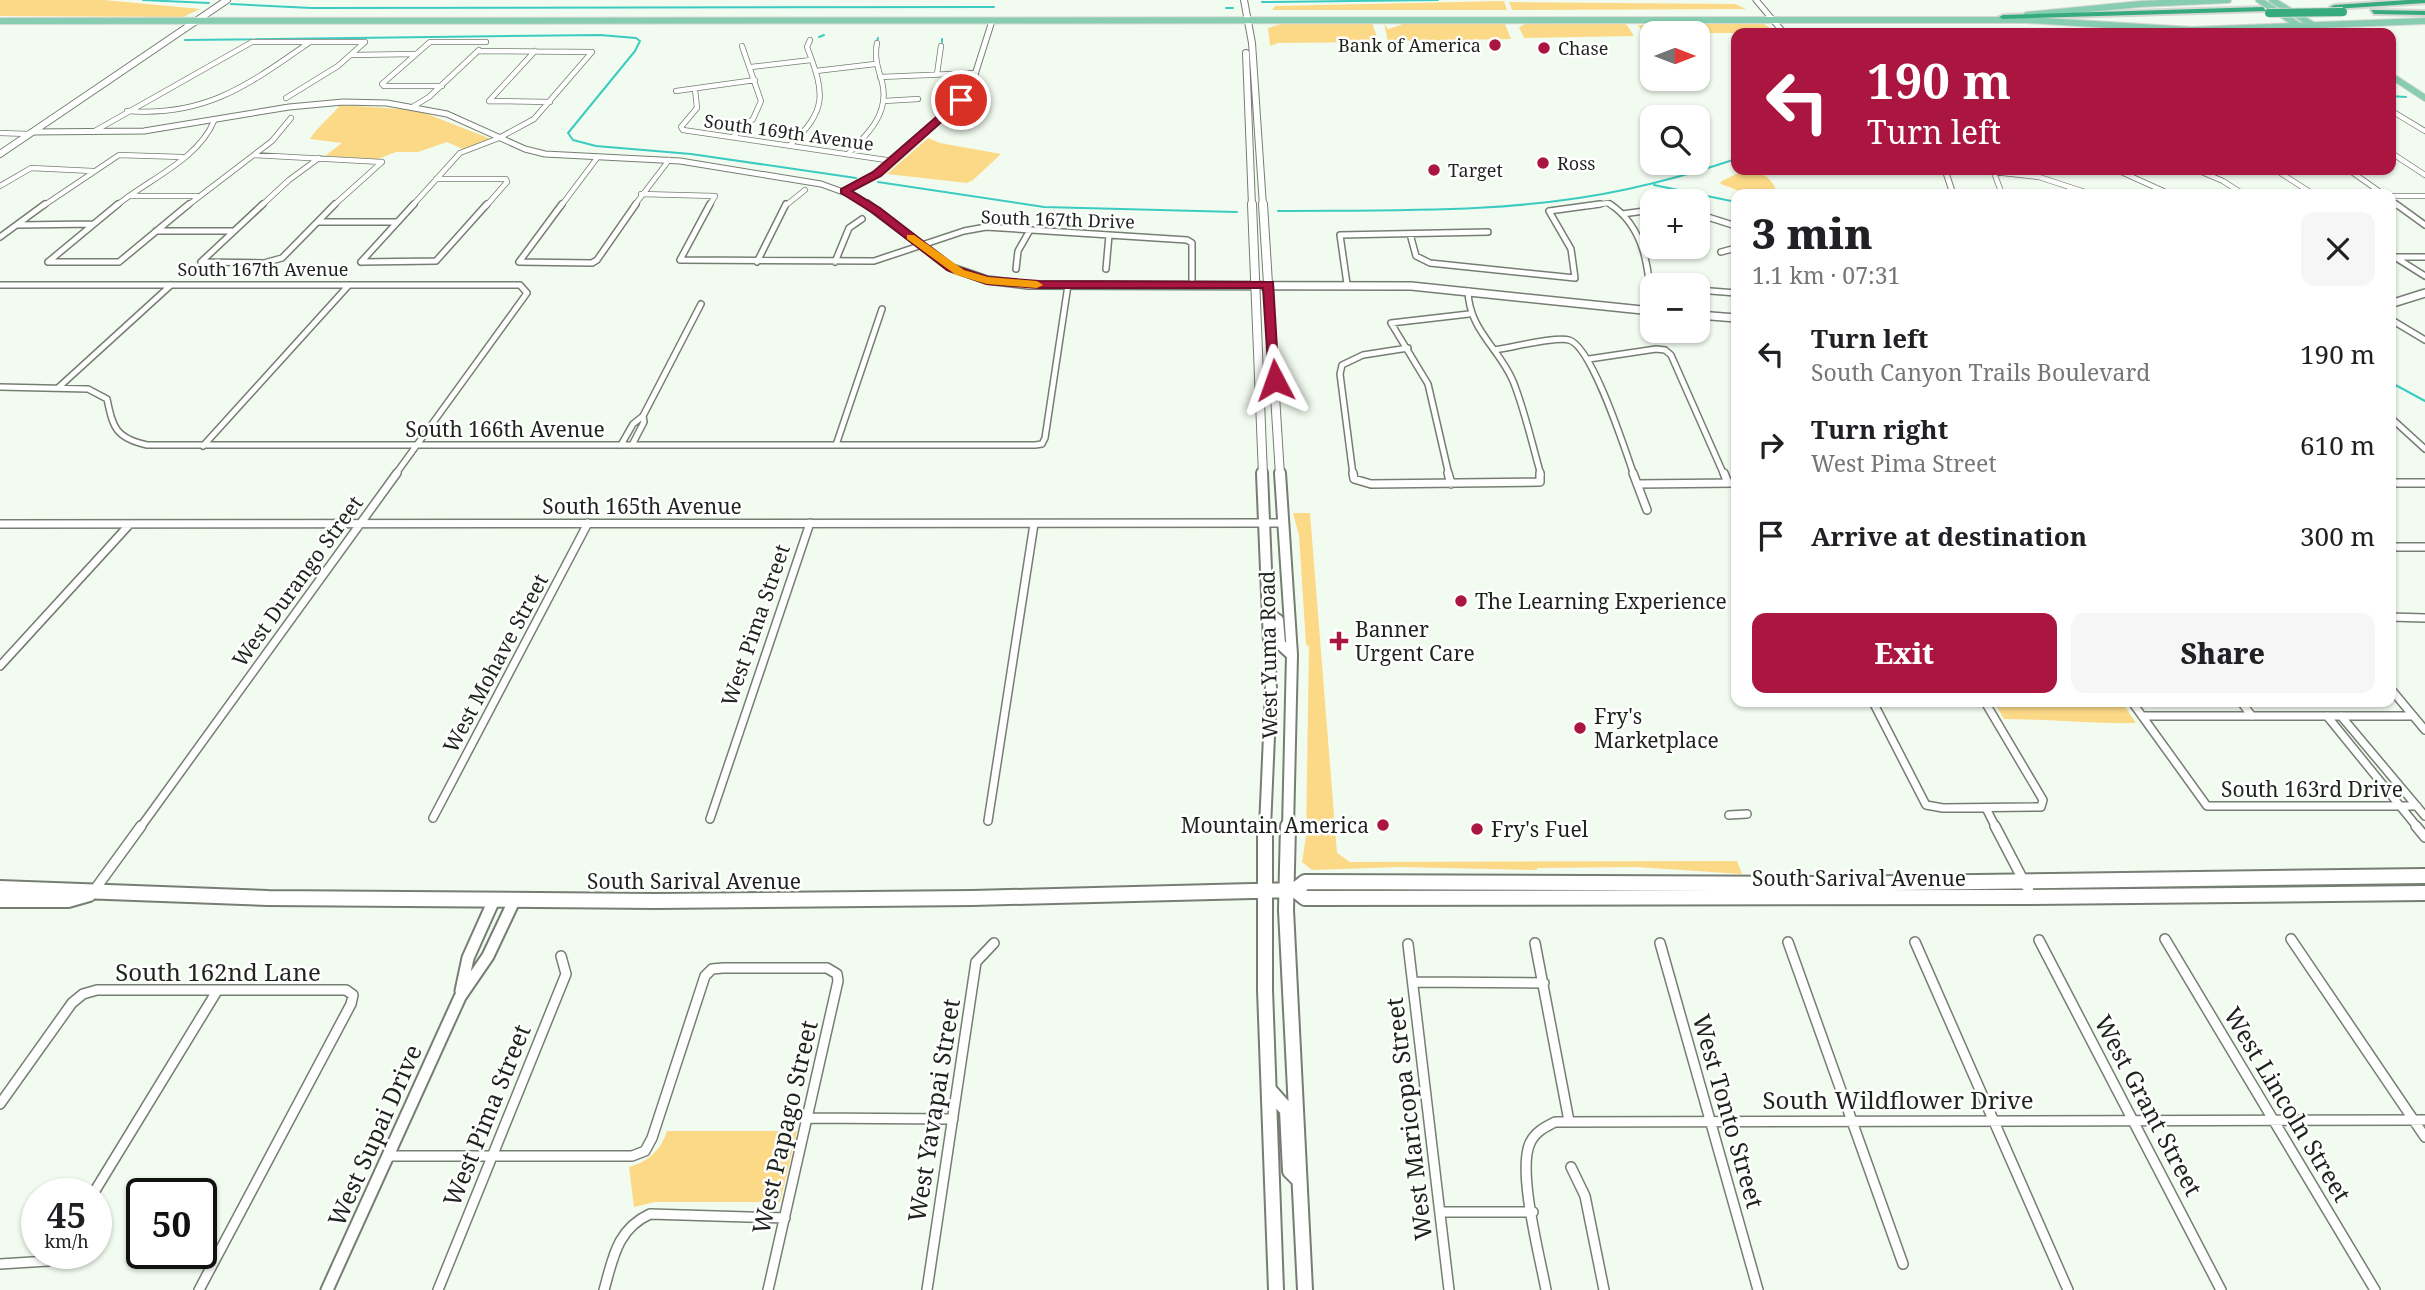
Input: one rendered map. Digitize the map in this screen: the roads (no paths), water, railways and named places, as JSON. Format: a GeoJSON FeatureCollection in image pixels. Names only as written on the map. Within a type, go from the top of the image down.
{"type":"FeatureCollection","features":[{"type":"Feature","properties":{"kind":"highway"},"geometry":{"type":"LineString","coordinates":[[2026,20],[2425,3]]}},
{"type":"Feature","properties":{"kind":"highway"},"geometry":{"type":"LineString","coordinates":[[2003,17],[2266,11],[2425,13]]}},
{"type":"Feature","properties":{"kind":"main road"},"geometry":{"type":"LineString","coordinates":[[0,153],[228,0]]}},
{"type":"Feature","properties":{"kind":"main road","name":"West Yuma Road"},"geometry":{"type":"LineString","coordinates":[[1244,0],[1247,18],[1245,23],[1254,285],[1271,690],[1264,776],[1276,1290]]}},
{"type":"Feature","properties":{"kind":"main road"},"geometry":{"type":"LineString","coordinates":[[1069,20],[1453,16],[1627,20],[2003,17],[2149,3],[2228,0]]}},
{"type":"Feature","properties":{"kind":"main road"},"geometry":{"type":"LineString","coordinates":[[2259,0],[2303,28]]}},
{"type":"Feature","properties":{"kind":"main road"},"geometry":{"type":"LineString","coordinates":[[2272,0],[2317,28]]}},
{"type":"Feature","properties":{"kind":"main road"},"geometry":{"type":"LineString","coordinates":[[1376,20],[1453,16]]}},
{"type":"Feature","properties":{"kind":"main road"},"geometry":{"type":"LineString","coordinates":[[0,21],[992,21],[1154,17],[1247,18],[1258,21],[1686,16],[2026,20],[2154,28]]}},
{"type":"Feature","properties":{"kind":"main road"},"geometry":{"type":"LineString","coordinates":[[1627,20],[1686,16]]}},
{"type":"Feature","properties":{"kind":"main road"},"geometry":{"type":"LineString","coordinates":[[1114,21],[1154,17]]}},
{"type":"Feature","properties":{"kind":"main road","name":"West Yuma Road"},"geometry":{"type":"LineString","coordinates":[[1247,18],[1251,23],[1292,655],[1291,890],[1305,1290]]}},
{"type":"Feature","properties":{"kind":"main road"},"geometry":{"type":"LineString","coordinates":[[1252,43],[1256,43],[1258,21]]}},
{"type":"Feature","properties":{"kind":"main road"},"geometry":{"type":"LineString","coordinates":[[2213,28],[2425,22]]}},
{"type":"Feature","properties":{"kind":"main road"},"geometry":{"type":"LineString","coordinates":[[1246,55],[1250,88],[1255,89]]}},
{"type":"Feature","properties":{"kind":"main road"},"geometry":{"type":"LineString","coordinates":[[2396,80],[2425,104]]}},
{"type":"Feature","properties":{"kind":"main road"},"geometry":{"type":"LineString","coordinates":[[2396,86],[2418,98]]}},
{"type":"Feature","properties":{"kind":"main road"},"geometry":{"type":"LineString","coordinates":[[1251,173],[1255,176],[1256,198],[1263,203]]}},
{"type":"Feature","properties":{"kind":"main road"},"geometry":{"type":"LineString","coordinates":[[1269,614],[1278,620],[1280,644],[1292,655]]}},
{"type":"Feature","properties":{"kind":"main road","name":"South Sarival Avenue"},"geometry":{"type":"LineString","coordinates":[[1291,890],[1305,898],[1561,897],[2023,881],[2425,876]]}},
{"type":"Feature","properties":{"kind":"main road","name":"South Sarival Avenue"},"geometry":{"type":"LineString","coordinates":[[0,888],[74,889],[92,893],[514,901],[952,899],[1291,890],[1305,882],[1557,883],[1709,890],[2032,897],[2425,893]]}},
{"type":"Feature","properties":{"kind":"main road"},"geometry":{"type":"LineString","coordinates":[[1557,883],[1561,897]]}},
{"type":"Feature","properties":{"kind":"main road","name":"South Sarival Avenue"},"geometry":{"type":"LineString","coordinates":[[0,900],[68,900],[92,893]]}},
{"type":"Feature","properties":{"kind":"main road"},"geometry":{"type":"LineString","coordinates":[[1270,1091],[1287,1110],[1290,1171],[1300,1180]]}},
{"type":"Feature","properties":{"kind":"street"},"geometry":{"type":"LineString","coordinates":[[1756,0],[1780,28]]}},
{"type":"Feature","properties":{"kind":"street"},"geometry":{"type":"LineString","coordinates":[[844,191],[871,178],[965,96],[976,74],[992,21]]}},
{"type":"Feature","properties":{"kind":"street"},"geometry":{"type":"LineString","coordinates":[[789,146],[808,128],[822,105],[822,86],[806,44],[810,40]]}},
{"type":"Feature","properties":{"kind":"street"},"geometry":{"type":"LineString","coordinates":[[127,111],[166,113],[197,108],[215,101],[311,41]]}},
{"type":"Feature","properties":{"kind":"street"},"geometry":{"type":"LineString","coordinates":[[93,132],[252,42],[365,42],[351,55],[286,98]]}},
{"type":"Feature","properties":{"kind":"street"},"geometry":{"type":"LineString","coordinates":[[414,106],[442,86],[486,42],[430,42],[382,84],[442,86]]}},
{"type":"Feature","properties":{"kind":"street"},"geometry":{"type":"LineString","coordinates":[[848,155],[871,130],[884,101],[876,64],[877,43]]}},
{"type":"Feature","properties":{"kind":"street"},"geometry":{"type":"LineString","coordinates":[[732,138],[750,123],[759,108],[760,94],[742,46]]}},
{"type":"Feature","properties":{"kind":"street"},"geometry":{"type":"LineString","coordinates":[[937,74],[941,46]]}},
{"type":"Feature","properties":{"kind":"street"},"geometry":{"type":"LineString","coordinates":[[436,179],[506,179],[442,258],[436,261],[361,262],[396,222],[460,153],[499,138],[534,119],[592,52],[478,51]]}},
{"type":"Feature","properties":{"kind":"street"},"geometry":{"type":"LineString","coordinates":[[535,51],[489,101],[550,102]]}},
{"type":"Feature","properties":{"kind":"street"},"geometry":{"type":"LineString","coordinates":[[351,55],[415,54]]}},
{"type":"Feature","properties":{"kind":"street"},"geometry":{"type":"LineString","coordinates":[[751,68],[811,60]]}},
{"type":"Feature","properties":{"kind":"street"},"geometry":{"type":"LineString","coordinates":[[816,71],[876,64]]}},
{"type":"Feature","properties":{"kind":"street"},"geometry":{"type":"LineString","coordinates":[[880,77],[976,74]]}},
{"type":"Feature","properties":{"kind":"street"},"geometry":{"type":"LineString","coordinates":[[676,91],[755,80]]}},
{"type":"Feature","properties":{"kind":"street","name":"South 169th Avenue"},"geometry":{"type":"LineString","coordinates":[[695,89],[697,108],[681,129],[892,161]]}},
{"type":"Feature","properties":{"kind":"street"},"geometry":{"type":"LineString","coordinates":[[884,101],[918,99]]}},
{"type":"Feature","properties":{"kind":"street"},"geometry":{"type":"LineString","coordinates":[[0,133],[144,131],[325,103],[360,102],[414,106],[447,114],[499,138],[545,154],[669,160],[799,180],[844,191],[877,211],[951,268],[971,276],[1016,284],[1411,286],[1640,310]]}},
{"type":"Feature","properties":{"kind":"street"},"geometry":{"type":"LineString","coordinates":[[2396,114],[2425,131]]}},
{"type":"Feature","properties":{"kind":"street"},"geometry":{"type":"LineString","coordinates":[[214,121],[209,133],[196,148],[128,196],[48,262],[119,262],[198,196],[272,141],[291,118]]}},
{"type":"Feature","properties":{"kind":"street"},"geometry":{"type":"LineString","coordinates":[[0,237],[119,155],[182,157]]}},
{"type":"Feature","properties":{"kind":"street"},"geometry":{"type":"LineString","coordinates":[[253,155],[319,158],[382,162],[350,189],[275,262],[201,262],[289,180],[319,158]]}},
{"type":"Feature","properties":{"kind":"street"},"geometry":{"type":"LineString","coordinates":[[2396,156],[2425,175]]}},
{"type":"Feature","properties":{"kind":"street"},"geometry":{"type":"LineString","coordinates":[[597,158],[519,262],[597,260],[641,194],[669,160]]}},
{"type":"Feature","properties":{"kind":"street"},"geometry":{"type":"LineString","coordinates":[[0,186],[31,168],[94,171]]}},
{"type":"Feature","properties":{"kind":"street"},"geometry":{"type":"LineString","coordinates":[[2024,175],[2076,189]]}},
{"type":"Feature","properties":{"kind":"street"},"geometry":{"type":"LineString","coordinates":[[2128,175],[2159,189]]}},
{"type":"Feature","properties":{"kind":"street"},"geometry":{"type":"LineString","coordinates":[[2209,175],[2235,189]]}},
{"type":"Feature","properties":{"kind":"street"},"geometry":{"type":"LineString","coordinates":[[2284,175],[2305,189]]}},
{"type":"Feature","properties":{"kind":"street"},"geometry":{"type":"LineString","coordinates":[[2356,175],[2376,189]]}},
{"type":"Feature","properties":{"kind":"street"},"geometry":{"type":"LineString","coordinates":[[757,262],[787,202],[805,190]]}},
{"type":"Feature","properties":{"kind":"street","name":"South 167th Drive"},"geometry":{"type":"LineString","coordinates":[[641,194],[715,196],[680,260],[874,261],[975,229],[1005,227],[1187,240],[1192,243],[1192,285]]}},
{"type":"Feature","properties":{"kind":"street"},"geometry":{"type":"LineString","coordinates":[[128,196],[198,196]]}},
{"type":"Feature","properties":{"kind":"street"},"geometry":{"type":"LineString","coordinates":[[2396,198],[2425,196]]}},
{"type":"Feature","properties":{"kind":"street"},"geometry":{"type":"LineString","coordinates":[[1410,234],[1416,256],[1430,263],[1574,278],[1571,249],[1549,211],[1608,203],[1622,214],[1644,251],[1649,273]]}},
{"type":"Feature","properties":{"kind":"street"},"geometry":{"type":"LineString","coordinates":[[2396,203],[2425,225]]}},
{"type":"Feature","properties":{"kind":"street"},"geometry":{"type":"LineString","coordinates":[[1622,214],[1640,212]]}},
{"type":"Feature","properties":{"kind":"street"},"geometry":{"type":"LineString","coordinates":[[1710,218],[1731,224]]}},
{"type":"Feature","properties":{"kind":"street"},"geometry":{"type":"LineString","coordinates":[[835,262],[849,228],[862,219]]}},
{"type":"Feature","properties":{"kind":"street"},"geometry":{"type":"LineString","coordinates":[[319,222],[396,222]]}},
{"type":"Feature","properties":{"kind":"street"},"geometry":{"type":"LineString","coordinates":[[17,225],[93,224]]}},
{"type":"Feature","properties":{"kind":"street"},"geometry":{"type":"LineString","coordinates":[[1016,269],[1018,250],[1030,230]]}},
{"type":"Feature","properties":{"kind":"street"},"geometry":{"type":"LineString","coordinates":[[1347,285],[1340,235],[1480,230],[1488,232]]}},
{"type":"Feature","properties":{"kind":"street"},"geometry":{"type":"LineString","coordinates":[[156,231],[233,231]]}},
{"type":"Feature","properties":{"kind":"street"},"geometry":{"type":"LineString","coordinates":[[1106,269],[1109,234]]}},
{"type":"Feature","properties":{"kind":"street"},"geometry":{"type":"LineString","coordinates":[[1721,252],[1731,249]]}},
{"type":"Feature","properties":{"kind":"street"},"geometry":{"type":"LineString","coordinates":[[2396,255],[2425,257]]}},
{"type":"Feature","properties":{"kind":"street"},"geometry":{"type":"LineString","coordinates":[[2396,257],[2425,276]]}},
{"type":"Feature","properties":{"kind":"street","name":"South 167th Avenue"},"geometry":{"type":"LineString","coordinates":[[0,285],[520,285],[524,289]]}},
{"type":"Feature","properties":{"kind":"street"},"geometry":{"type":"LineString","coordinates":[[59,387],[171,285]]}},
{"type":"Feature","properties":{"kind":"street","name":"South 166th Avenue"},"geometry":{"type":"LineString","coordinates":[[0,387],[88,389],[107,399],[114,430],[125,441],[147,445],[1042,444],[1068,285]]}},
{"type":"Feature","properties":{"kind":"street"},"geometry":{"type":"LineString","coordinates":[[203,446],[348,286]]}},
{"type":"Feature","properties":{"kind":"street","name":"West Durango Street"},"geometry":{"type":"LineString","coordinates":[[92,893],[418,446],[527,293],[524,289]]}},
{"type":"Feature","properties":{"kind":"street"},"geometry":{"type":"LineString","coordinates":[[1408,348],[1363,355],[1342,365],[1340,374],[1354,479],[1359,482],[1451,484],[1540,482],[1541,475],[1509,370],[1477,330],[1469,314],[1468,291]]}},
{"type":"Feature","properties":{"kind":"street"},"geometry":{"type":"LineString","coordinates":[[1710,291],[1731,293]]}},
{"type":"Feature","properties":{"kind":"street"},"geometry":{"type":"LineString","coordinates":[[2396,302],[2425,293]]}},
{"type":"Feature","properties":{"kind":"street"},"geometry":{"type":"LineString","coordinates":[[621,445],[643,415],[701,304]]}},
{"type":"Feature","properties":{"kind":"street"},"geometry":{"type":"LineString","coordinates":[[836,446],[882,309]]}},
{"type":"Feature","properties":{"kind":"street"},"geometry":{"type":"LineString","coordinates":[[1451,484],[1428,384],[1391,323],[1469,314]]}},
{"type":"Feature","properties":{"kind":"street"},"geometry":{"type":"LineString","coordinates":[[1710,316],[1731,318]]}},
{"type":"Feature","properties":{"kind":"street"},"geometry":{"type":"LineString","coordinates":[[2396,323],[2425,340]]}},
{"type":"Feature","properties":{"kind":"street"},"geometry":{"type":"LineString","coordinates":[[1494,349],[1570,340],[1589,359],[1647,510]]}},
{"type":"Feature","properties":{"kind":"street"},"geometry":{"type":"LineString","coordinates":[[1589,359],[1656,349],[1665,350],[1671,355],[1731,481]]}},
{"type":"Feature","properties":{"kind":"street"},"geometry":{"type":"LineString","coordinates":[[632,445],[644,422],[643,415]]}},
{"type":"Feature","properties":{"kind":"street"},"geometry":{"type":"LineString","coordinates":[[2396,422],[2425,449]]}},
{"type":"Feature","properties":{"kind":"street"},"geometry":{"type":"LineString","coordinates":[[630,430],[640,430]]}},
{"type":"Feature","properties":{"kind":"street"},"geometry":{"type":"LineString","coordinates":[[1637,484],[1731,483]]}},
{"type":"Feature","properties":{"kind":"street"},"geometry":{"type":"LineString","coordinates":[[2396,483],[2425,483]]}},
{"type":"Feature","properties":{"kind":"street","name":"West Mohave Street"},"geometry":{"type":"LineString","coordinates":[[433,818],[588,523]]}},
{"type":"Feature","properties":{"kind":"street","name":"West Pima Street"},"geometry":{"type":"LineString","coordinates":[[710,819],[810,523]]}},
{"type":"Feature","properties":{"kind":"street","name":"South 165th Avenue"},"geometry":{"type":"LineString","coordinates":[[0,524],[1284,523]]}},
{"type":"Feature","properties":{"kind":"street"},"geometry":{"type":"LineString","coordinates":[[0,666],[130,524]]}},
{"type":"Feature","properties":{"kind":"street"},"geometry":{"type":"LineString","coordinates":[[988,821],[1034,524]]}},
{"type":"Feature","properties":{"kind":"street"},"geometry":{"type":"LineString","coordinates":[[2396,547],[2425,547]]}},
{"type":"Feature","properties":{"kind":"street"},"geometry":{"type":"LineString","coordinates":[[2396,617],[2425,618]]}},
{"type":"Feature","properties":{"kind":"street"},"geometry":{"type":"LineString","coordinates":[[2396,696],[2425,730]]}},
{"type":"Feature","properties":{"kind":"street"},"geometry":{"type":"LineString","coordinates":[[1876,707],[1926,804],[1933,808],[2041,807],[2042,800],[1988,707]]}},
{"type":"Feature","properties":{"kind":"street"},"geometry":{"type":"LineString","coordinates":[[2136,707],[2142,716],[2412,716]]}},
{"type":"Feature","properties":{"kind":"street"},"geometry":{"type":"LineString","coordinates":[[2245,707],[2252,716]]}},
{"type":"Feature","properties":{"kind":"street","name":"South 163rd Drive"},"geometry":{"type":"LineString","coordinates":[[2142,716],[2207,806],[2417,806]]}},
{"type":"Feature","properties":{"kind":"street"},"geometry":{"type":"LineString","coordinates":[[2327,716],[2425,837]]}},
{"type":"Feature","properties":{"kind":"street"},"geometry":{"type":"LineString","coordinates":[[2341,716],[2425,816]]}},
{"type":"Feature","properties":{"kind":"street"},"geometry":{"type":"LineString","coordinates":[[1986,808],[2032,897]]}},
{"type":"Feature","properties":{"kind":"street"},"geometry":{"type":"LineString","coordinates":[[1729,815],[1747,814]]}},
{"type":"Feature","properties":{"kind":"street","name":"West Supai Drive"},"geometry":{"type":"LineString","coordinates":[[460,997],[468,958],[494,900]]}},
{"type":"Feature","properties":{"kind":"street","name":"West Supai Drive"},"geometry":{"type":"LineString","coordinates":[[327,1290],[460,997],[488,956],[514,901]]}},
{"type":"Feature","properties":{"kind":"street","name":"West Lincoln Street"},"geometry":{"type":"LineString","coordinates":[[2165,939],[2375,1290]]}},
{"type":"Feature","properties":{"kind":"street"},"geometry":{"type":"LineString","coordinates":[[2291,939],[2420,1121],[2425,1137]]}},
{"type":"Feature","properties":{"kind":"street","name":"West Grant Street"},"geometry":{"type":"LineString","coordinates":[[2039,940],[2221,1290]]}},
{"type":"Feature","properties":{"kind":"street"},"geometry":{"type":"LineString","coordinates":[[1788,942],[1903,1264]]}},
{"type":"Feature","properties":{"kind":"street"},"geometry":{"type":"LineString","coordinates":[[1915,942],[2068,1290]]}},
{"type":"Feature","properties":{"kind":"street","name":"West Yavapai Street"},"geometry":{"type":"LineString","coordinates":[[927,1290],[976,962],[994,943]]}},
{"type":"Feature","properties":{"kind":"street"},"geometry":{"type":"LineString","coordinates":[[1535,943],[1569,1121]]}},
{"type":"Feature","properties":{"kind":"street","name":"West Tonto Street"},"geometry":{"type":"LineString","coordinates":[[1660,943],[1758,1290]]}},
{"type":"Feature","properties":{"kind":"street","name":"West Maricopa Street"},"geometry":{"type":"LineString","coordinates":[[1408,944],[1449,1290]]}},
{"type":"Feature","properties":{"kind":"street","name":"West Pima Street"},"geometry":{"type":"LineString","coordinates":[[438,1290],[566,974],[561,956]]}},
{"type":"Feature","properties":{"kind":"street","name":"West Papago Street"},"geometry":{"type":"LineString","coordinates":[[491,1157],[632,1156],[645,1150],[652,1138],[705,976],[712,969],[827,968],[837,974],[838,981],[768,1290]]}},
{"type":"Feature","properties":{"kind":"street"},"geometry":{"type":"LineString","coordinates":[[1413,982],[1544,983]]}},
{"type":"Feature","properties":{"kind":"street","name":"South 162nd Lane"},"geometry":{"type":"LineString","coordinates":[[0,1104],[72,1003],[83,994],[97,990],[346,990],[353,995],[351,1004],[199,1290]]}},
{"type":"Feature","properties":{"kind":"street"},"geometry":{"type":"LineString","coordinates":[[103,1178],[218,991]]}},
{"type":"Feature","properties":{"kind":"street"},"geometry":{"type":"LineString","coordinates":[[807,1118],[953,1119]]}},
{"type":"Feature","properties":{"kind":"street","name":"South Wildflower Drive"},"geometry":{"type":"LineString","coordinates":[[1546,1290],[1525,1162],[1531,1140],[1548,1125],[1569,1121],[2420,1121]]}},
{"type":"Feature","properties":{"kind":"street"},"geometry":{"type":"LineString","coordinates":[[388,1156],[491,1157]]}},
{"type":"Feature","properties":{"kind":"street"},"geometry":{"type":"LineString","coordinates":[[1571,1167],[1585,1196],[1604,1290]]}},
{"type":"Feature","properties":{"kind":"street"},"geometry":{"type":"LineString","coordinates":[[1440,1212],[1533,1212]]}},
{"type":"Feature","properties":{"kind":"street"},"geometry":{"type":"LineString","coordinates":[[604,1290],[622,1232],[635,1219],[650,1214],[785,1217]]}},
{"type":"Feature","properties":{"kind":"street"},"geometry":{"type":"LineString","coordinates":[[0,1264],[21,1261]]}},
{"type":"Feature","properties":{"kind":"waterway"},"geometry":{"type":"LineString","coordinates":[[143,0],[209,3]]}},
{"type":"Feature","properties":{"kind":"waterway"},"geometry":{"type":"LineString","coordinates":[[1262,2],[1438,0]]}},
{"type":"Feature","properties":{"kind":"waterway"},"geometry":{"type":"LineString","coordinates":[[231,4],[312,8],[994,7]]}},
{"type":"Feature","properties":{"kind":"waterway"},"geometry":{"type":"LineString","coordinates":[[1226,8],[1233,8]]}},
{"type":"Feature","properties":{"kind":"waterway"},"geometry":{"type":"LineString","coordinates":[[185,40],[600,35],[636,38],[640,41],[635,51],[568,133],[573,140],[596,146],[691,154],[856,178]]}},
{"type":"Feature","properties":{"kind":"waterway"},"geometry":{"type":"LineString","coordinates":[[819,37],[824,35]]}},
{"type":"Feature","properties":{"kind":"waterway"},"geometry":{"type":"LineString","coordinates":[[2396,96],[2406,97]]}},
{"type":"Feature","properties":{"kind":"waterway"},"geometry":{"type":"LineString","coordinates":[[1278,211],[1454,209],[1542,203],[1642,186],[1731,161]]}},
{"type":"Feature","properties":{"kind":"waterway"},"geometry":{"type":"LineString","coordinates":[[878,182],[1044,207],[1237,212]]}},
{"type":"Feature","properties":{"kind":"waterway"},"geometry":{"type":"LineString","coordinates":[[1654,185],[1731,201]]}},
{"type":"Feature","properties":{"kind":"waterway"},"geometry":{"type":"LineString","coordinates":[[2396,385],[2425,401]]}},
{"type":"Feature","properties":{"kind":"place","name":"Bank of America"},"geometry":{"type":"Point","coordinates":[1495,45]}},
{"type":"Feature","properties":{"kind":"place","name":"Chase"},"geometry":{"type":"Point","coordinates":[1544,48]}},
{"type":"Feature","properties":{"kind":"place","name":"Ross"},"geometry":{"type":"Point","coordinates":[1543,163]}},
{"type":"Feature","properties":{"kind":"place","name":"Target"},"geometry":{"type":"Point","coordinates":[1434,170]}},
{"type":"Feature","properties":{"kind":"place","name":"The Learning Experience"},"geometry":{"type":"Point","coordinates":[1461,601]}},
{"type":"Feature","properties":{"kind":"place","name":"Banner Urgent Care"},"geometry":{"type":"Point","coordinates":[1339,641]}},
{"type":"Feature","properties":{"kind":"place","name":"Fry's Marketplace"},"geometry":{"type":"Point","coordinates":[1580,728]}},
{"type":"Feature","properties":{"kind":"place","name":"Mountain America"},"geometry":{"type":"Point","coordinates":[1383,825]}},
{"type":"Feature","properties":{"kind":"place","name":"Fry's Fuel"},"geometry":{"type":"Point","coordinates":[1477,829]}}]}
